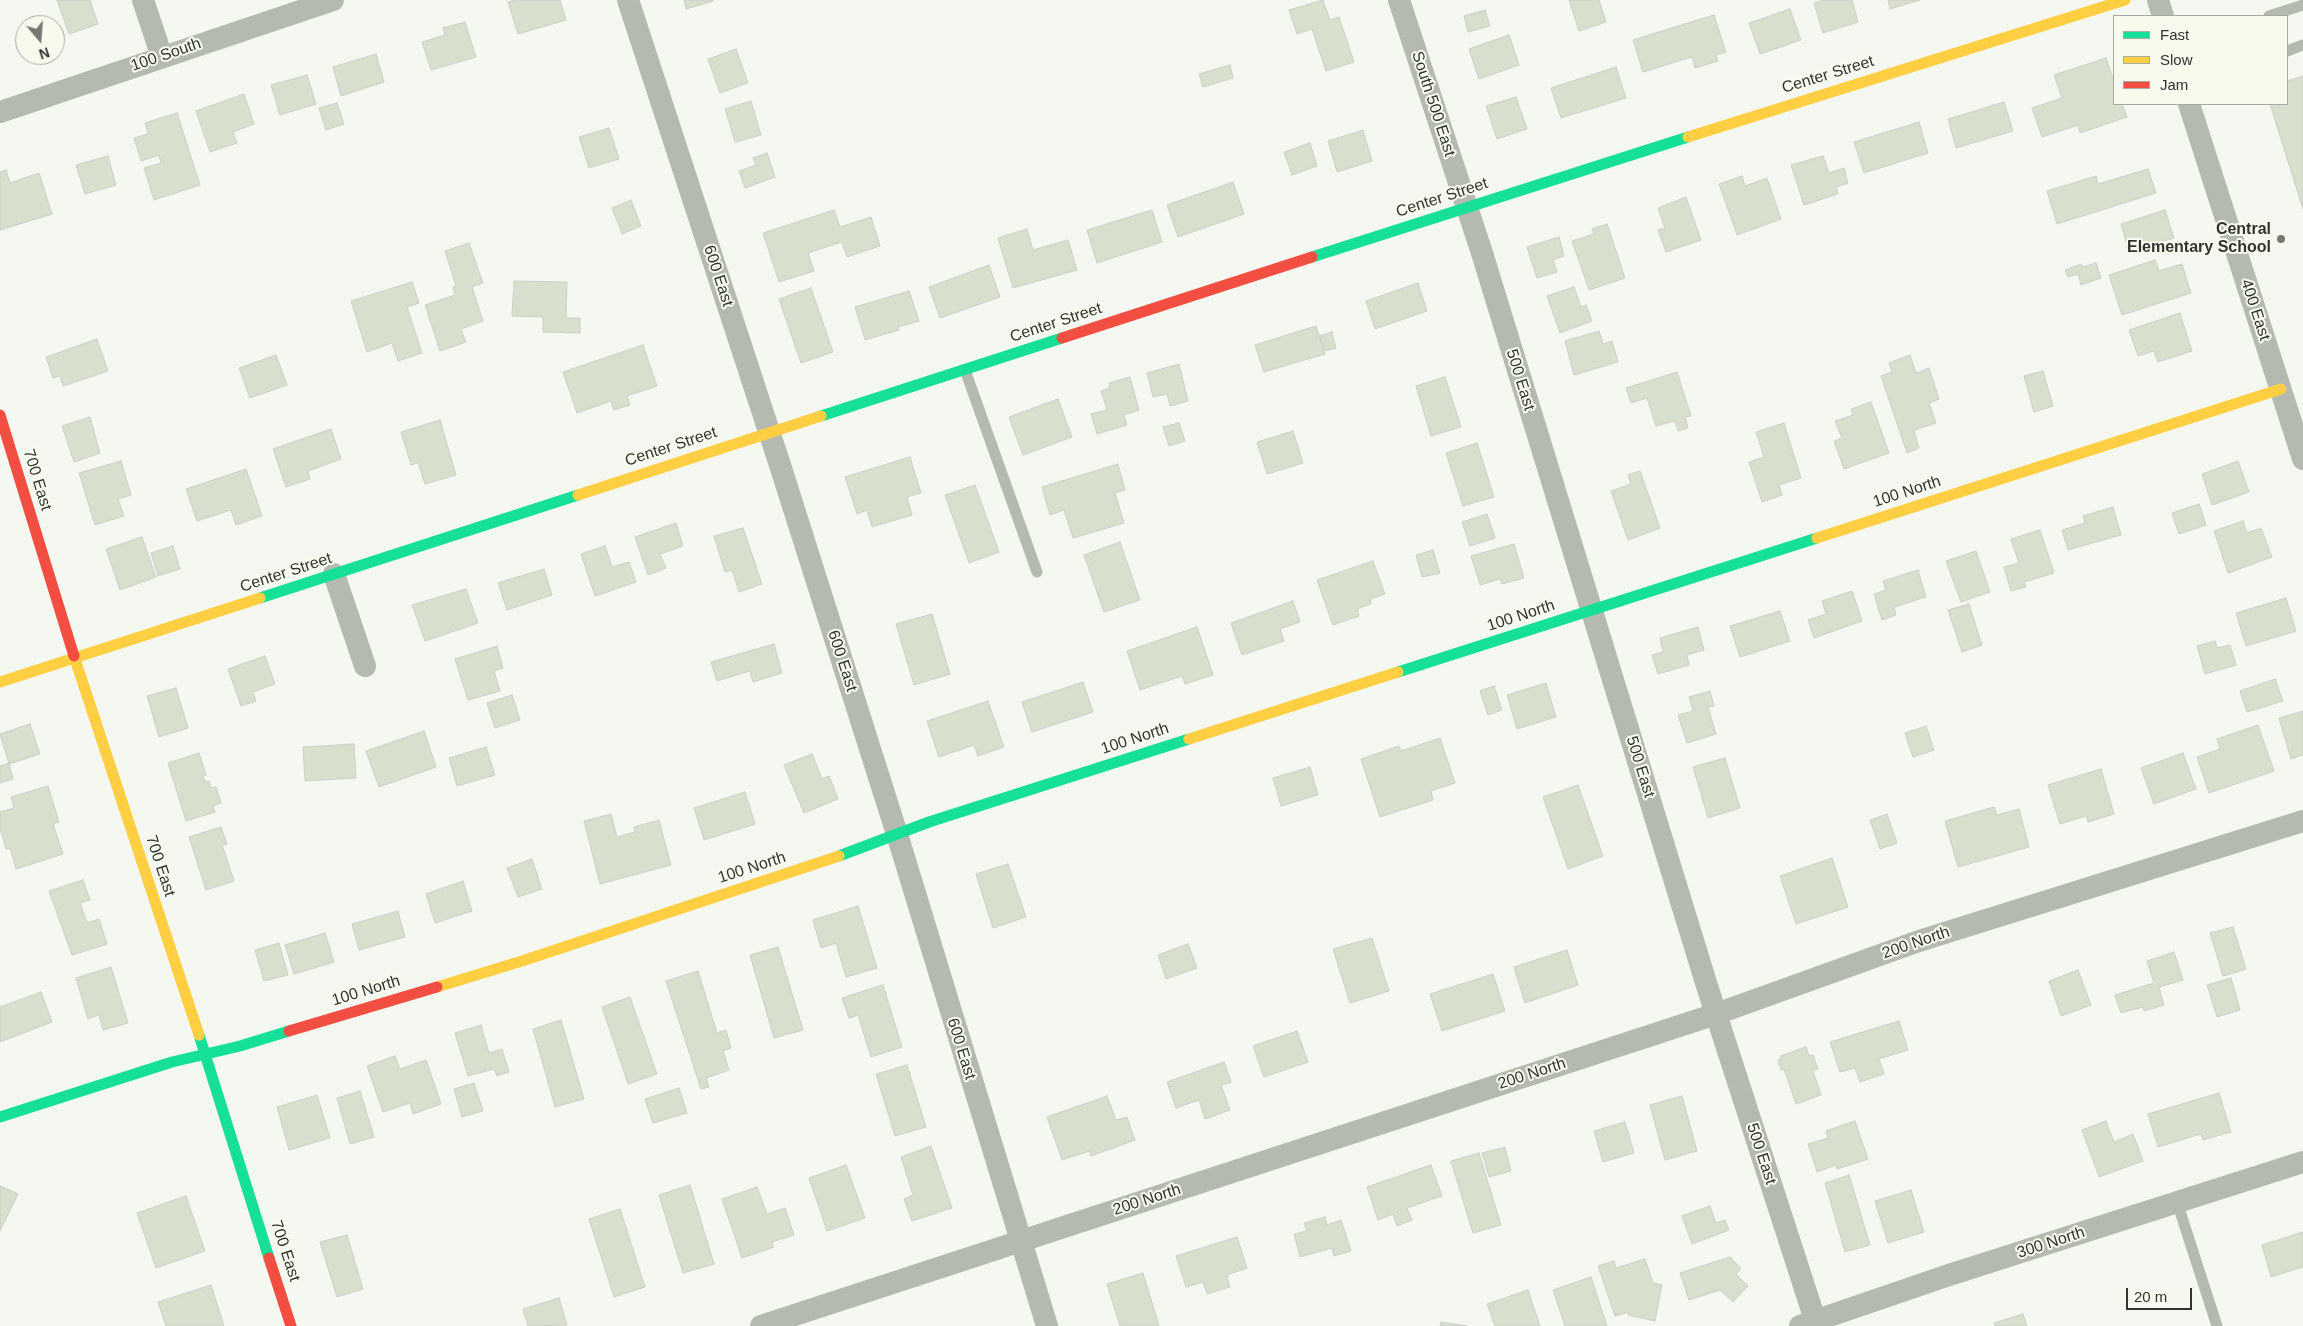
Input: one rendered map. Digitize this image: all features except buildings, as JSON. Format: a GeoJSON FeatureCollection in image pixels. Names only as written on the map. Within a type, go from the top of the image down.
{"type":"FeatureCollection","features":[{"type":"Feature","properties":{"kind":"street"},"geometry":{"type":"LineString","coordinates":[[143,0],[162,57]]}},
{"type":"Feature","properties":{"kind":"street","name":"100 South"},"geometry":{"type":"LineString","coordinates":[[0,112],[332,0]]}},
{"type":"Feature","properties":{"kind":"street","name":"600 East"},"geometry":{"type":"LineString","coordinates":[[628,0],[897,834],[1019,1242],[1047,1326]]}},
{"type":"Feature","properties":{"kind":"street","name":"South 500 East"},"geometry":{"type":"LineString","coordinates":[[1399,0],[1466,207]]}},
{"type":"Feature","properties":{"kind":"street","name":"Center Street"},"geometry":{"type":"LineString","coordinates":[[0,682],[1466,207],[2124,0]]}},
{"type":"Feature","properties":{"kind":"street"},"geometry":{"type":"LineString","coordinates":[[2158,0],[2163,15]]}},
{"type":"Feature","properties":{"kind":"street","name":"400 East"},"geometry":{"type":"LineString","coordinates":[[2189,105],[2303,459]]}},
{"type":"Feature","properties":{"kind":"street","name":"500 East"},"geometry":{"type":"LineString","coordinates":[[1466,207],[1811,1324]]}},
{"type":"Feature","properties":{"kind":"street","name":"100 North"},"geometry":{"type":"LineString","coordinates":[[0,1117],[205,1054],[240,1046],[522,961],[855,851],[897,834],[2280,389]]}},
{"type":"Feature","properties":{"kind":"street","name":"700 East"},"geometry":{"type":"LineString","coordinates":[[0,415],[74,658],[205,1054],[291,1326]]}},
{"type":"Feature","properties":{"kind":"street"},"geometry":{"type":"LineString","coordinates":[[334,574],[365,666]]}},
{"type":"Feature","properties":{"kind":"street","name":"200 North"},"geometry":{"type":"LineString","coordinates":[[761,1326],[1716,1014],[1919,942],[2303,821]]}},
{"type":"Feature","properties":{"kind":"street","name":"300 North"},"geometry":{"type":"LineString","coordinates":[[1811,1324],[1949,1275],[2303,1162]]}},
{"type":"Feature","properties":{"kind":"lane"},"geometry":{"type":"LineString","coordinates":[[2272,15],[2303,5]]}},
{"type":"Feature","properties":{"kind":"lane"},"geometry":{"type":"LineString","coordinates":[[2288,51],[2303,46]]}},
{"type":"Feature","properties":{"kind":"lane"},"geometry":{"type":"LineString","coordinates":[[965,370],[1037,572]]}},
{"type":"Feature","properties":{"kind":"lane"},"geometry":{"type":"LineString","coordinates":[[2177,1202],[2217,1326]]}},
{"type":"Feature","properties":{"kind":"traffic: fast"},"geometry":{"type":"LineString","coordinates":[[1312,257],[1688,137]]}},
{"type":"Feature","properties":{"kind":"traffic: fast"},"geometry":{"type":"LineString","coordinates":[[821,416],[1062,338]]}},
{"type":"Feature","properties":{"kind":"traffic: fast"},"geometry":{"type":"LineString","coordinates":[[260,598],[578,495]]}},
{"type":"Feature","properties":{"kind":"traffic: fast"},"geometry":{"type":"LineString","coordinates":[[1398,672],[1817,538]]}},
{"type":"Feature","properties":{"kind":"traffic: fast"},"geometry":{"type":"LineString","coordinates":[[839,856],[929,822],[1189,739]]}},
{"type":"Feature","properties":{"kind":"traffic: fast"},"geometry":{"type":"LineString","coordinates":[[0,1117],[172,1062],[240,1046],[289,1031]]}},
{"type":"Feature","properties":{"kind":"traffic: fast"},"geometry":{"type":"LineString","coordinates":[[199,1035],[269,1258]]}},
{"type":"Feature","properties":{"kind":"traffic: slow"},"geometry":{"type":"LineString","coordinates":[[1688,137],[2125,0]]}},
{"type":"Feature","properties":{"kind":"traffic: slow"},"geometry":{"type":"LineString","coordinates":[[1817,538],[2281,389]]}},
{"type":"Feature","properties":{"kind":"traffic: slow"},"geometry":{"type":"LineString","coordinates":[[578,495],[821,416]]}},
{"type":"Feature","properties":{"kind":"traffic: slow"},"geometry":{"type":"LineString","coordinates":[[0,682],[260,598]]}},
{"type":"Feature","properties":{"kind":"traffic: slow"},"geometry":{"type":"LineString","coordinates":[[74,656],[199,1035]]}},
{"type":"Feature","properties":{"kind":"traffic: slow"},"geometry":{"type":"LineString","coordinates":[[1189,739],[1398,672]]}},
{"type":"Feature","properties":{"kind":"traffic: slow"},"geometry":{"type":"LineString","coordinates":[[437,987],[522,961],[839,856]]}},
{"type":"Feature","properties":{"kind":"traffic: jam"},"geometry":{"type":"LineString","coordinates":[[1062,338],[1312,257]]}},
{"type":"Feature","properties":{"kind":"traffic: jam"},"geometry":{"type":"LineString","coordinates":[[0,415],[74,656]]}},
{"type":"Feature","properties":{"kind":"traffic: jam"},"geometry":{"type":"LineString","coordinates":[[289,1031],[437,987]]}},
{"type":"Feature","properties":{"kind":"traffic: jam"},"geometry":{"type":"LineString","coordinates":[[269,1258],[291,1326]]}},
{"type":"Feature","properties":{"kind":"place","name":"Central Elementary School"},"geometry":{"type":"Point","coordinates":[2281,239]}}]}
